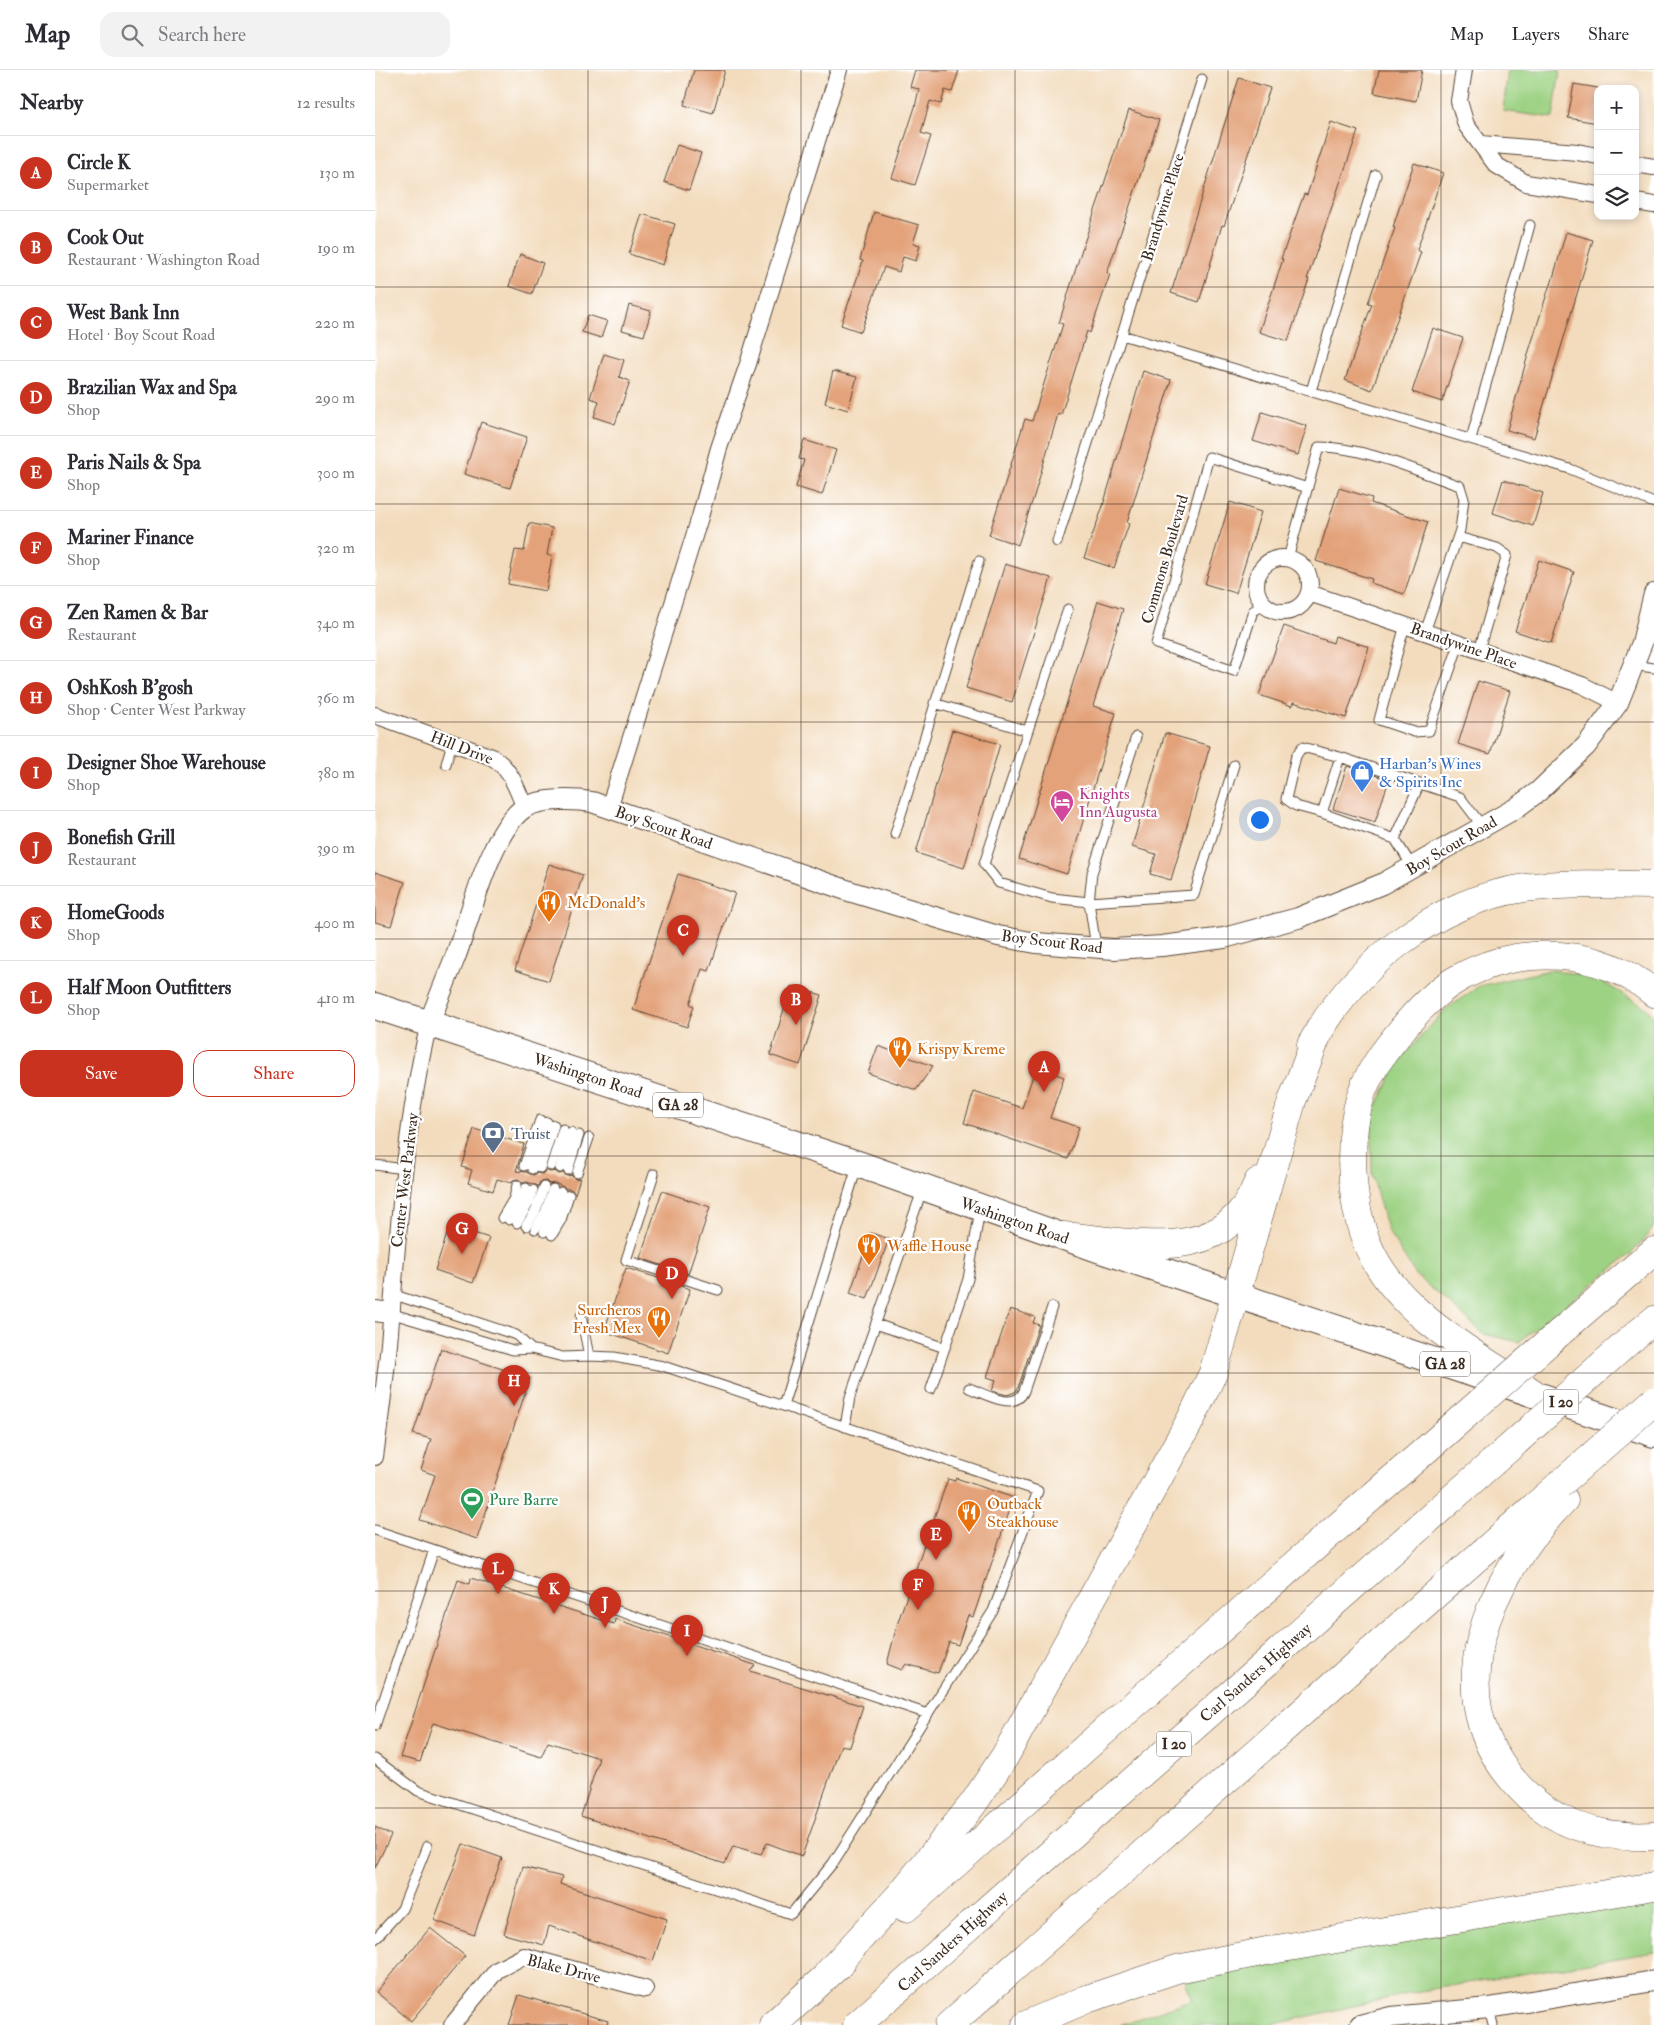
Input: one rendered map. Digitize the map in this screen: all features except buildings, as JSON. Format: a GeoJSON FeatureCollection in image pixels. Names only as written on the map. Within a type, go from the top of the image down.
{"type":"FeatureCollection","features":[{"type":"Feature","properties":{"kind":"highway"},"geometry":{"type":"LineString","coordinates":[[1063,1236],[1178,1244],[1209,1236],[1232,1222],[1245,1208],[1254,1193],[1282,1100],[1320,1028],[1341,1000],[1372,966],[1395,945],[1422,927],[1452,911],[1481,899],[1525,888],[1567,885],[1654,885]]}},
{"type":"Feature","properties":{"kind":"highway"},"geometry":{"type":"LineString","coordinates":[[1533,1393],[1433,1325],[1412,1307],[1374,1258],[1357,1211],[1354,1186],[1356,1118],[1362,1094],[1375,1066],[1410,1019],[1436,995],[1459,978],[1486,967],[1538,955],[1576,957],[1608,966],[1654,993]]}},
{"type":"Feature","properties":{"kind":"highway"},"geometry":{"type":"LineString","coordinates":[[773,2025],[828,1973],[900,1895],[973,1804],[1005,1756],[1205,1392],[1213,1373],[1292,1101],[1320,1028]]}},
{"type":"Feature","properties":{"kind":"highway"},"geometry":{"type":"LineString","coordinates":[[828,1973],[884,1928],[1120,1717],[1654,1251]]}},
{"type":"Feature","properties":{"kind":"highway","name":"Carl Sanders Highway"},"geometry":{"type":"LineString","coordinates":[[857,2025],[1654,1320]]}},
{"type":"Feature","properties":{"kind":"highway"},"geometry":{"type":"LineString","coordinates":[[1654,1401],[1567,1488],[1549,1516],[1527,1543],[1506,1576],[1485,1621],[1479,1648],[1475,1691],[1478,1712],[1495,1758],[1528,1797],[1552,1814],[1585,1830],[1603,1835],[1631,1838],[1654,1836]]}},
{"type":"Feature","properties":{"kind":"highway"},"geometry":{"type":"LineString","coordinates":[[949,2025],[1567,1488],[1654,1405]]}},
{"type":"Feature","properties":{"kind":"highway"},"geometry":{"type":"LineString","coordinates":[[1026,2025],[1087,1999],[1177,1969],[1286,1947],[1654,1886]]}},
{"type":"Feature","properties":{"kind":"main road","name":"Washington Road"},"geometry":{"type":"LineString","coordinates":[[375,1006],[858,1164],[1063,1236],[1654,1434]]}},
{"type":"Feature","properties":{"kind":"street"},"geometry":{"type":"LineString","coordinates":[[609,808],[700,517],[719,448],[748,364],[839,70]]}},
{"type":"Feature","properties":{"kind":"street"},"geometry":{"type":"LineString","coordinates":[[1464,70],[1459,101],[1465,125],[1496,165],[1526,183],[1594,194]]}},
{"type":"Feature","properties":{"kind":"street"},"geometry":{"type":"LineString","coordinates":[[1481,144],[1577,152],[1594,155]]}},
{"type":"Feature","properties":{"kind":"street"},"geometry":{"type":"LineString","coordinates":[[1639,165],[1654,167]]}},
{"type":"Feature","properties":{"kind":"street"},"geometry":{"type":"LineString","coordinates":[[1639,203],[1654,205]]}},
{"type":"Feature","properties":{"kind":"street"},"geometry":{"type":"LineString","coordinates":[[1278,558],[1288,558],[1299,563],[1307,572],[1309,592],[1299,607],[1283,612],[1271,609],[1265,604],[1259,598],[1255,586],[1257,574],[1268,562],[1278,558]]}},
{"type":"Feature","properties":{"kind":"street","name":"Brandywine Place"},"geometry":{"type":"LineString","coordinates":[[1309,592],[1582,685],[1617,704]]}},
{"type":"Feature","properties":{"kind":"street","name":"Boy Scout Road"},"geometry":{"type":"LineString","coordinates":[[525,808],[542,802],[573,799],[592,802],[852,892],[998,936],[1035,943],[1113,948],[1182,944],[1224,938],[1298,918],[1382,884],[1516,808],[1539,791],[1586,746],[1617,704],[1642,643],[1654,594]]}},
{"type":"Feature","properties":{"kind":"street","name":"Hill Drive"},"geometry":{"type":"LineString","coordinates":[[375,715],[453,742],[492,757],[504,764],[515,782],[525,808]]}},
{"type":"Feature","properties":{"kind":"street"},"geometry":{"type":"LineString","coordinates":[[429,1023],[456,956],[491,856],[511,822],[525,808]]}},
{"type":"Feature","properties":{"kind":"street","name":"Center West Parkway"},"geometry":{"type":"LineString","coordinates":[[375,1458],[378,1408],[389,1343],[385,1306],[418,1067],[429,1023]]}},
{"type":"Feature","properties":{"kind":"street","name":"Blake Drive"},"geometry":{"type":"LineString","coordinates":[[452,2025],[497,1970],[524,1956],[645,1989]]}},
{"type":"Feature","properties":{"kind":"street"},"geometry":{"type":"LineString","coordinates":[[1436,2025],[1491,2016],[1654,1982]]}},
{"type":"Feature","properties":{"kind":"street"},"geometry":{"type":"LineString","coordinates":[[1360,2025],[1391,2017],[1491,2016]]}},
{"type":"Feature","properties":{"kind":"lane","name":"Brandywine Place"},"geometry":{"type":"LineString","coordinates":[[1057,542],[1202,78]]}},
{"type":"Feature","properties":{"kind":"lane"},"geometry":{"type":"LineString","coordinates":[[1311,391],[1376,175]]}},
{"type":"Feature","properties":{"kind":"lane"},"geometry":{"type":"LineString","coordinates":[[1471,439],[1530,225]]}},
{"type":"Feature","properties":{"kind":"lane"},"geometry":{"type":"LineString","coordinates":[[1122,335],[1570,468],[1654,503]]}},
{"type":"Feature","properties":{"kind":"lane"},"geometry":{"type":"LineString","coordinates":[[1288,558],[1319,447],[1334,447],[1363,452],[1460,486],[1464,499],[1458,536],[1425,632]]}},
{"type":"Feature","properties":{"kind":"lane","name":"Commons Boulevard"},"geometry":{"type":"LineString","coordinates":[[1265,604],[1253,611],[1234,671],[1155,644],[1209,457],[1308,488]]}},
{"type":"Feature","properties":{"kind":"lane"},"geometry":{"type":"LineString","coordinates":[[1458,536],[1497,548],[1507,555],[1479,650]]}},
{"type":"Feature","properties":{"kind":"lane"},"geometry":{"type":"LineString","coordinates":[[895,834],[979,560]]}},
{"type":"Feature","properties":{"kind":"lane"},"geometry":{"type":"LineString","coordinates":[[1068,609],[984,864],[999,883],[1052,898],[1089,902],[1194,894],[1233,765]]}},
{"type":"Feature","properties":{"kind":"lane"},"geometry":{"type":"LineString","coordinates":[[1405,625],[1379,720],[1413,732],[1429,731],[1459,644]]}},
{"type":"Feature","properties":{"kind":"lane"},"geometry":{"type":"LineString","coordinates":[[1633,665],[1654,668]]}},
{"type":"Feature","properties":{"kind":"lane"},"geometry":{"type":"LineString","coordinates":[[935,703],[1028,731]]}},
{"type":"Feature","properties":{"kind":"lane"},"geometry":{"type":"LineString","coordinates":[[1096,948],[1089,902],[1092,873],[1136,737]]}},
{"type":"Feature","properties":{"kind":"lane"},"geometry":{"type":"LineString","coordinates":[[446,764],[453,742]]}},
{"type":"Feature","properties":{"kind":"lane"},"geometry":{"type":"LineString","coordinates":[[1413,868],[1395,839],[1322,813],[1296,806],[1286,799],[1296,756],[1302,747],[1340,757],[1460,797],[1483,827]]}},
{"type":"Feature","properties":{"kind":"lane"},"geometry":{"type":"LineString","coordinates":[[1322,813],[1340,757]]}},
{"type":"Feature","properties":{"kind":"lane"},"geometry":{"type":"LineString","coordinates":[[1395,839],[1420,783]]}},
{"type":"Feature","properties":{"kind":"lane"},"geometry":{"type":"LineString","coordinates":[[559,1127],[532,1168],[559,1127]]}},
{"type":"Feature","properties":{"kind":"lane"},"geometry":{"type":"LineString","coordinates":[[559,1127],[564,1169]]}},
{"type":"Feature","properties":{"kind":"lane"},"geometry":{"type":"LineString","coordinates":[[559,1127],[564,1169]]}},
{"type":"Feature","properties":{"kind":"lane"},"geometry":{"type":"LineString","coordinates":[[564,1169],[589,1138]]}},
{"type":"Feature","properties":{"kind":"lane"},"geometry":{"type":"LineString","coordinates":[[783,1406],[858,1164]]}},
{"type":"Feature","properties":{"kind":"lane"},"geometry":{"type":"LineString","coordinates":[[375,1165],[404,1170]]}},
{"type":"Feature","properties":{"kind":"lane"},"geometry":{"type":"LineString","coordinates":[[654,1174],[626,1260],[718,1290]]}},
{"type":"Feature","properties":{"kind":"lane"},"geometry":{"type":"LineString","coordinates":[[525,1188],[529,1203],[514,1222],[513,1198],[525,1188]]}},
{"type":"Feature","properties":{"kind":"lane"},"geometry":{"type":"LineString","coordinates":[[845,1426],[850,1397],[923,1188]]}},
{"type":"Feature","properties":{"kind":"lane"},"geometry":{"type":"LineString","coordinates":[[514,1222],[536,1210],[557,1191]]}},
{"type":"Feature","properties":{"kind":"lane"},"geometry":{"type":"LineString","coordinates":[[557,1191],[561,1220],[544,1232],[545,1213],[557,1191]]}},
{"type":"Feature","properties":{"kind":"lane"},"geometry":{"type":"LineString","coordinates":[[931,1389],[968,1279],[980,1207]]}},
{"type":"Feature","properties":{"kind":"lane"},"geometry":{"type":"LineString","coordinates":[[375,1759],[418,1790],[791,1914],[833,1863],[993,1611],[1038,1491],[663,1366],[614,1357],[563,1357],[531,1349],[513,1350],[385,1306]]}},
{"type":"Feature","properties":{"kind":"lane"},"geometry":{"type":"LineString","coordinates":[[385,1306],[516,1335],[531,1349]]}},
{"type":"Feature","properties":{"kind":"lane"},"geometry":{"type":"LineString","coordinates":[[969,1388],[1006,1401],[1016,1401],[1019,1399],[1024,1391],[1052,1307]]}},
{"type":"Feature","properties":{"kind":"lane"},"geometry":{"type":"LineString","coordinates":[[581,1316],[589,1356]]}},
{"type":"Feature","properties":{"kind":"lane"},"geometry":{"type":"LineString","coordinates":[[876,1324],[945,1348]]}},
{"type":"Feature","properties":{"kind":"lane"},"geometry":{"type":"LineString","coordinates":[[375,1530],[928,1714]]}},
{"type":"Feature","properties":{"kind":"lane"},"geometry":{"type":"LineString","coordinates":[[375,1726],[434,1550]]}},
{"type":"Feature","properties":{"kind":"lane"},"geometry":{"type":"LineString","coordinates":[[375,1939],[402,1909],[427,1846]]}},
{"type":"Feature","properties":{"kind":"green space"},"geometry":{"type":"Polygon","coordinates":[[[1508,70],[1560,70],[1553,118],[1503,111],[1508,70]]]}},
{"type":"Feature","properties":{"kind":"green space"},"geometry":{"type":"Polygon","coordinates":[[[1550,970],[1594,977],[1645,1007],[1654,1017],[1654,1227],[1632,1253],[1519,1342],[1484,1334],[1415,1274],[1387,1230],[1372,1174],[1371,1117],[1399,1061],[1444,1011],[1479,986],[1550,970]]]}},
{"type":"Feature","properties":{"kind":"green space"},"geometry":{"type":"Polygon","coordinates":[[[1654,1897],[1654,1952],[1420,1991],[1270,2025],[1120,2025],[1193,1999],[1185,1982],[1199,1974],[1654,1897]]]}},
{"type":"Feature","properties":{"kind":"place","name":"Harban's Wines & Spirits Inc"},"geometry":{"type":"Point","coordinates":[1362,793]}},
{"type":"Feature","properties":{"kind":"place","name":"Knights Inn Augusta"},"geometry":{"type":"Point","coordinates":[1062,823]}},
{"type":"Feature","properties":{"kind":"place","name":"McDonald's"},"geometry":{"type":"Point","coordinates":[549,923]}},
{"type":"Feature","properties":{"kind":"place","name":"West Bank Inn"},"geometry":{"type":"Point","coordinates":[683,956]}},
{"type":"Feature","properties":{"kind":"place","name":"Cook Out"},"geometry":{"type":"Point","coordinates":[796,1025]}},
{"type":"Feature","properties":{"kind":"place","name":"Krispy Kreme"},"geometry":{"type":"Point","coordinates":[900,1069]}},
{"type":"Feature","properties":{"kind":"place","name":"Circle K"},"geometry":{"type":"Point","coordinates":[1044,1092]}},
{"type":"Feature","properties":{"kind":"place","name":"Truist"},"geometry":{"type":"Point","coordinates":[493,1154]}},
{"type":"Feature","properties":{"kind":"place","name":"Zen Ramen & Bar"},"geometry":{"type":"Point","coordinates":[462,1254]}},
{"type":"Feature","properties":{"kind":"place","name":"Waffle House"},"geometry":{"type":"Point","coordinates":[869,1266]}},
{"type":"Feature","properties":{"kind":"place","name":"Brazilian Wax and Spa"},"geometry":{"type":"Point","coordinates":[672,1299]}},
{"type":"Feature","properties":{"kind":"place","name":"Surcheros Fresh Mex"},"geometry":{"type":"Point","coordinates":[659,1339]}},
{"type":"Feature","properties":{"kind":"place","name":"OshKosh B'gosh"},"geometry":{"type":"Point","coordinates":[514,1406]}},
{"type":"Feature","properties":{"kind":"place","name":"Pure Barre"},"geometry":{"type":"Point","coordinates":[472,1520]}},
{"type":"Feature","properties":{"kind":"place","name":"Outback Steakhouse"},"geometry":{"type":"Point","coordinates":[969,1533]}},
{"type":"Feature","properties":{"kind":"place","name":"Paris Nails & Spa"},"geometry":{"type":"Point","coordinates":[936,1560]}},
{"type":"Feature","properties":{"kind":"place","name":"Half Moon Outfitters"},"geometry":{"type":"Point","coordinates":[498,1594]}},
{"type":"Feature","properties":{"kind":"place","name":"Mariner Finance"},"geometry":{"type":"Point","coordinates":[918,1610]}},
{"type":"Feature","properties":{"kind":"place","name":"HomeGoods"},"geometry":{"type":"Point","coordinates":[554,1614]}},
{"type":"Feature","properties":{"kind":"place","name":"Bonefish Grill"},"geometry":{"type":"Point","coordinates":[605,1628]}},
{"type":"Feature","properties":{"kind":"place","name":"Designer Shoe Warehouse"},"geometry":{"type":"Point","coordinates":[687,1656]}}]}
